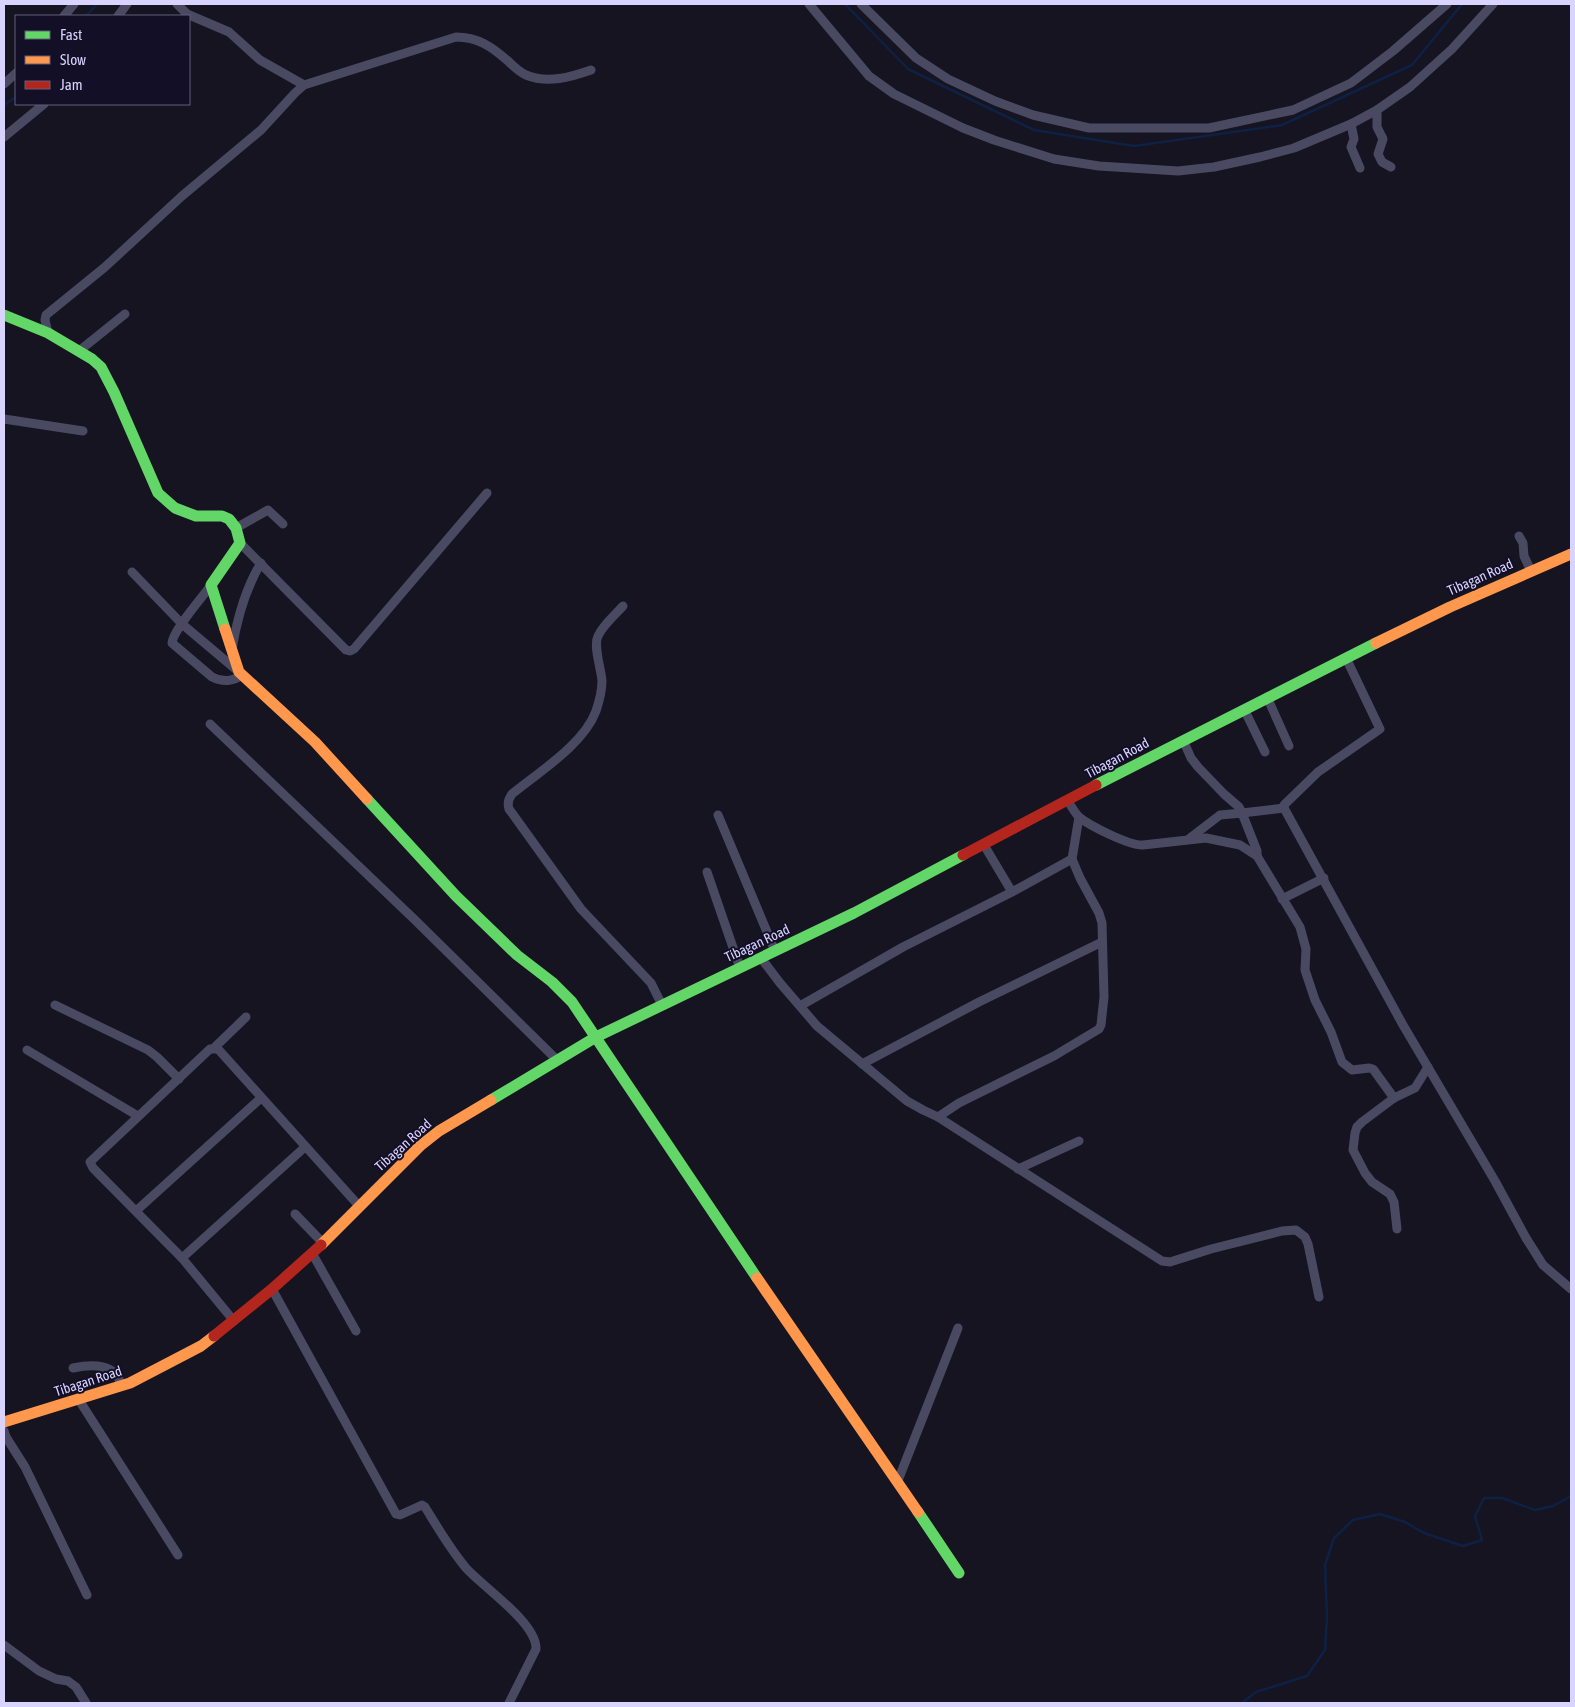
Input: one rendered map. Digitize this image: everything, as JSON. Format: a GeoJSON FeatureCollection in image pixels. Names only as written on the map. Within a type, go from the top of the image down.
{"type":"FeatureCollection","features":[{"type":"Feature","properties":{"kind":"main road"},"geometry":{"type":"LineString","coordinates":[[4,314],[48,333],[92,359],[106,373],[158,493],[175,508],[196,516],[222,516],[229,519],[236,528],[240,543],[211,585],[241,673],[315,742],[456,896],[517,955],[561,990],[572,1002],[896,1483],[959,1573]]}},
{"type":"Feature","properties":{"kind":"main road","name":"Tibagan Road"},"geometry":{"type":"LineString","coordinates":[[4,1422],[121,1386],[166,1366],[201,1346],[234,1321],[312,1253],[420,1146],[439,1131],[596,1037],[854,913],[1183,740],[1371,644],[1442,610],[1571,554]]}},
{"type":"Feature","properties":{"kind":"street"},"geometry":{"type":"LineString","coordinates":[[65,15],[74,4]]}},
{"type":"Feature","properties":{"kind":"street"},"geometry":{"type":"LineString","coordinates":[[119,15],[128,4]]}},
{"type":"Feature","properties":{"kind":"street"},"geometry":{"type":"LineString","coordinates":[[177,4],[189,15]]}},
{"type":"Feature","properties":{"kind":"street"},"geometry":{"type":"LineString","coordinates":[[809,4],[869,76],[894,94],[963,128],[1054,159],[1099,166],[1178,171],[1214,167],[1294,148],[1351,124],[1377,110],[1410,87],[1452,49],[1493,4]]}},
{"type":"Feature","properties":{"kind":"street"},"geometry":{"type":"LineString","coordinates":[[861,4],[916,58],[948,79],[994,101],[1033,115],[1089,128],[1209,128],[1293,110],[1351,83],[1393,52],[1447,4]]}},
{"type":"Feature","properties":{"kind":"street"},"geometry":{"type":"LineString","coordinates":[[190,15],[229,32],[260,60],[304,85]]}},
{"type":"Feature","properties":{"kind":"street"},"geometry":{"type":"LineString","coordinates":[[48,333],[45,320],[46,315],[105,267],[182,196],[261,130],[304,85],[456,36],[480,40],[517,70],[540,79],[570,78],[592,70]]}},
{"type":"Feature","properties":{"kind":"street"},"geometry":{"type":"LineString","coordinates":[[4,84],[15,74]]}},
{"type":"Feature","properties":{"kind":"street"},"geometry":{"type":"LineString","coordinates":[[4,137],[43,105]]}},
{"type":"Feature","properties":{"kind":"street"},"geometry":{"type":"LineString","coordinates":[[1377,110],[1377,126],[1382,139],[1378,154],[1382,162],[1391,167]]}},
{"type":"Feature","properties":{"kind":"street"},"geometry":{"type":"LineString","coordinates":[[1351,124],[1354,139],[1351,147],[1360,168]]}},
{"type":"Feature","properties":{"kind":"street"},"geometry":{"type":"LineString","coordinates":[[79,352],[125,314]]}},
{"type":"Feature","properties":{"kind":"street"},"geometry":{"type":"LineString","coordinates":[[4,419],[83,431]]}},
{"type":"Feature","properties":{"kind":"street"},"geometry":{"type":"LineString","coordinates":[[240,543],[346,650],[352,650],[487,492]]}},
{"type":"Feature","properties":{"kind":"street"},"geometry":{"type":"LineString","coordinates":[[236,528],[268,510],[283,524]]}},
{"type":"Feature","properties":{"kind":"street"},"geometry":{"type":"LineString","coordinates":[[1519,536],[1523,543],[1524,556],[1531,571]]}},
{"type":"Feature","properties":{"kind":"street"},"geometry":{"type":"LineString","coordinates":[[232,649],[237,619],[251,582],[261,563]]}},
{"type":"Feature","properties":{"kind":"street"},"geometry":{"type":"LineString","coordinates":[[132,572],[182,624],[241,673],[229,681],[218,680],[212,677],[172,643],[172,639],[182,624],[211,585]]}},
{"type":"Feature","properties":{"kind":"street"},"geometry":{"type":"LineString","coordinates":[[623,606],[598,635],[596,648],[602,682],[596,711],[592,720],[582,734],[559,756],[509,797],[508,806],[581,909],[651,984],[662,1005]]}},
{"type":"Feature","properties":{"kind":"street"},"geometry":{"type":"LineString","coordinates":[[1284,808],[1284,805],[1318,772],[1380,729],[1346,658]]}},
{"type":"Feature","properties":{"kind":"street"},"geometry":{"type":"LineString","coordinates":[[1267,697],[1290,746]]}},
{"type":"Feature","properties":{"kind":"street"},"geometry":{"type":"LineString","coordinates":[[1244,709],[1264,752]]}},
{"type":"Feature","properties":{"kind":"street"},"geometry":{"type":"LineString","coordinates":[[210,724],[415,920],[557,1060]]}},
{"type":"Feature","properties":{"kind":"street"},"geometry":{"type":"LineString","coordinates":[[1183,740],[1191,758],[1198,767],[1230,801],[1239,807],[1257,850],[1257,856]]}},
{"type":"Feature","properties":{"kind":"street"},"geometry":{"type":"LineString","coordinates":[[1068,801],[1079,817],[1134,845],[1143,846],[1206,838],[1240,845],[1257,856],[1300,927],[1306,949],[1305,970],[1315,1000],[1331,1032],[1342,1062],[1352,1070],[1373,1069],[1394,1098]]}},
{"type":"Feature","properties":{"kind":"street"},"geometry":{"type":"LineString","coordinates":[[1186,840],[1195,835],[1213,819],[1220,816],[1284,808]]}},
{"type":"Feature","properties":{"kind":"street"},"geometry":{"type":"LineString","coordinates":[[1284,808],[1428,1067],[1526,1238],[1543,1265],[1571,1289]]}},
{"type":"Feature","properties":{"kind":"street"},"geometry":{"type":"LineString","coordinates":[[718,815],[774,951]]}},
{"type":"Feature","properties":{"kind":"street"},"geometry":{"type":"LineString","coordinates":[[938,1116],[959,1103],[1054,1056],[1098,1029],[1101,1025],[1104,997],[1102,923],[1099,913],[1072,859],[1079,817]]}},
{"type":"Feature","properties":{"kind":"street"},"geometry":{"type":"LineString","coordinates":[[984,845],[1012,892]]}},
{"type":"Feature","properties":{"kind":"street"},"geometry":{"type":"LineString","coordinates":[[800,1006],[903,947],[1012,892],[1072,859]]}},
{"type":"Feature","properties":{"kind":"street"},"geometry":{"type":"LineString","coordinates":[[707,872],[740,968]]}},
{"type":"Feature","properties":{"kind":"street"},"geometry":{"type":"LineString","coordinates":[[1282,899],[1324,878]]}},
{"type":"Feature","properties":{"kind":"street"},"geometry":{"type":"LineString","coordinates":[[862,1064],[979,1002],[1102,942]]}},
{"type":"Feature","properties":{"kind":"street"},"geometry":{"type":"LineString","coordinates":[[761,958],[817,1026],[907,1101],[938,1116],[1165,1262],[1210,1249],[1296,1230],[1304,1237],[1308,1244],[1320,1297]]}},
{"type":"Feature","properties":{"kind":"street"},"geometry":{"type":"LineString","coordinates":[[55,1005],[148,1050],[179,1079]]}},
{"type":"Feature","properties":{"kind":"street"},"geometry":{"type":"LineString","coordinates":[[234,1321],[182,1258],[90,1164],[210,1048],[214,1048],[246,1017]]}},
{"type":"Feature","properties":{"kind":"street"},"geometry":{"type":"LineString","coordinates":[[214,1048],[218,1050],[360,1207]]}},
{"type":"Feature","properties":{"kind":"street"},"geometry":{"type":"LineString","coordinates":[[27,1050],[138,1116]]}},
{"type":"Feature","properties":{"kind":"street"},"geometry":{"type":"LineString","coordinates":[[1396,1229],[1392,1198],[1365,1174],[1352,1146],[1357,1127],[1394,1098],[1415,1088],[1428,1067]]}},
{"type":"Feature","properties":{"kind":"street"},"geometry":{"type":"LineString","coordinates":[[136,1211],[261,1098]]}},
{"type":"Feature","properties":{"kind":"street"},"geometry":{"type":"LineString","coordinates":[[1018,1169],[1079,1141]]}},
{"type":"Feature","properties":{"kind":"street"},"geometry":{"type":"LineString","coordinates":[[182,1258],[305,1147]]}},
{"type":"Feature","properties":{"kind":"street"},"geometry":{"type":"LineString","coordinates":[[295,1214],[323,1242]]}},
{"type":"Feature","properties":{"kind":"street"},"geometry":{"type":"LineString","coordinates":[[312,1253],[356,1331]]}},
{"type":"Feature","properties":{"kind":"street"},"geometry":{"type":"LineString","coordinates":[[272,1289],[396,1514],[400,1515],[422,1505],[425,1507],[444,1538],[476,1580],[512,1610],[535,1640],[536,1649],[509,1703]]}},
{"type":"Feature","properties":{"kind":"street"},"geometry":{"type":"LineString","coordinates":[[896,1483],[958,1328]]}},
{"type":"Feature","properties":{"kind":"street"},"geometry":{"type":"LineString","coordinates":[[73,1368],[97,1366],[114,1371],[119,1377],[121,1386]]}},
{"type":"Feature","properties":{"kind":"street"},"geometry":{"type":"LineString","coordinates":[[79,1400],[178,1555]]}},
{"type":"Feature","properties":{"kind":"street"},"geometry":{"type":"LineString","coordinates":[[4,1431],[25,1467],[41,1504],[87,1595]]}},
{"type":"Feature","properties":{"kind":"street"},"geometry":{"type":"LineString","coordinates":[[4,1645],[39,1671],[68,1682],[76,1688],[86,1703]]}},
{"type":"Feature","properties":{"kind":"waterway"},"geometry":{"type":"LineString","coordinates":[[87,15],[97,4]]}},
{"type":"Feature","properties":{"kind":"waterway"},"geometry":{"type":"LineString","coordinates":[[845,4],[908,69],[1034,130],[1134,146],[1282,125],[1412,65],[1462,4]]}},
{"type":"Feature","properties":{"kind":"waterway"},"geometry":{"type":"LineString","coordinates":[[4,105],[15,98]]}},
{"type":"Feature","properties":{"kind":"waterway"},"geometry":{"type":"LineString","coordinates":[[1242,1703],[1256,1692],[1307,1676],[1325,1650],[1327,1617],[1325,1565],[1334,1538],[1353,1520],[1380,1514],[1405,1522],[1424,1533],[1463,1546],[1482,1540],[1475,1516],[1484,1498],[1502,1498],[1535,1510],[1553,1506],[1571,1496]]}},
{"type":"Feature","properties":{"kind":"traffic: fast"},"geometry":{"type":"LineString","coordinates":[[4,315],[48,333],[92,359],[101,367],[114,392],[158,493],[175,508],[196,516],[222,516],[229,519],[236,528],[240,543],[211,585],[225,629]]}},
{"type":"Feature","properties":{"kind":"traffic: fast"},"geometry":{"type":"LineString","coordinates":[[1096,785],[1376,643]]}},
{"type":"Feature","properties":{"kind":"traffic: fast"},"geometry":{"type":"LineString","coordinates":[[367,799],[456,896],[517,955],[552,982],[572,1002],[757,1278]]}},
{"type":"Feature","properties":{"kind":"traffic: fast"},"geometry":{"type":"LineString","coordinates":[[491,1100],[596,1037],[854,913],[963,855]]}},
{"type":"Feature","properties":{"kind":"traffic: fast"},"geometry":{"type":"LineString","coordinates":[[918,1512],[959,1573]]}},
{"type":"Feature","properties":{"kind":"traffic: slow"},"geometry":{"type":"LineString","coordinates":[[1376,643],[1450,607],[1571,554]]}},
{"type":"Feature","properties":{"kind":"traffic: slow"},"geometry":{"type":"LineString","coordinates":[[225,629],[239,672],[315,742],[367,799]]}},
{"type":"Feature","properties":{"kind":"traffic: slow"},"geometry":{"type":"LineString","coordinates":[[321,1245],[420,1146],[439,1131],[491,1100]]}},
{"type":"Feature","properties":{"kind":"traffic: slow"},"geometry":{"type":"LineString","coordinates":[[757,1278],[918,1512]]}},
{"type":"Feature","properties":{"kind":"traffic: slow"},"geometry":{"type":"LineString","coordinates":[[4,1422],[130,1383],[201,1346],[214,1336]]}},
{"type":"Feature","properties":{"kind":"traffic: jam"},"geometry":{"type":"LineString","coordinates":[[963,855],[1096,785]]}},
{"type":"Feature","properties":{"kind":"traffic: jam"},"geometry":{"type":"LineString","coordinates":[[214,1336],[272,1289],[321,1245]]}}]}
